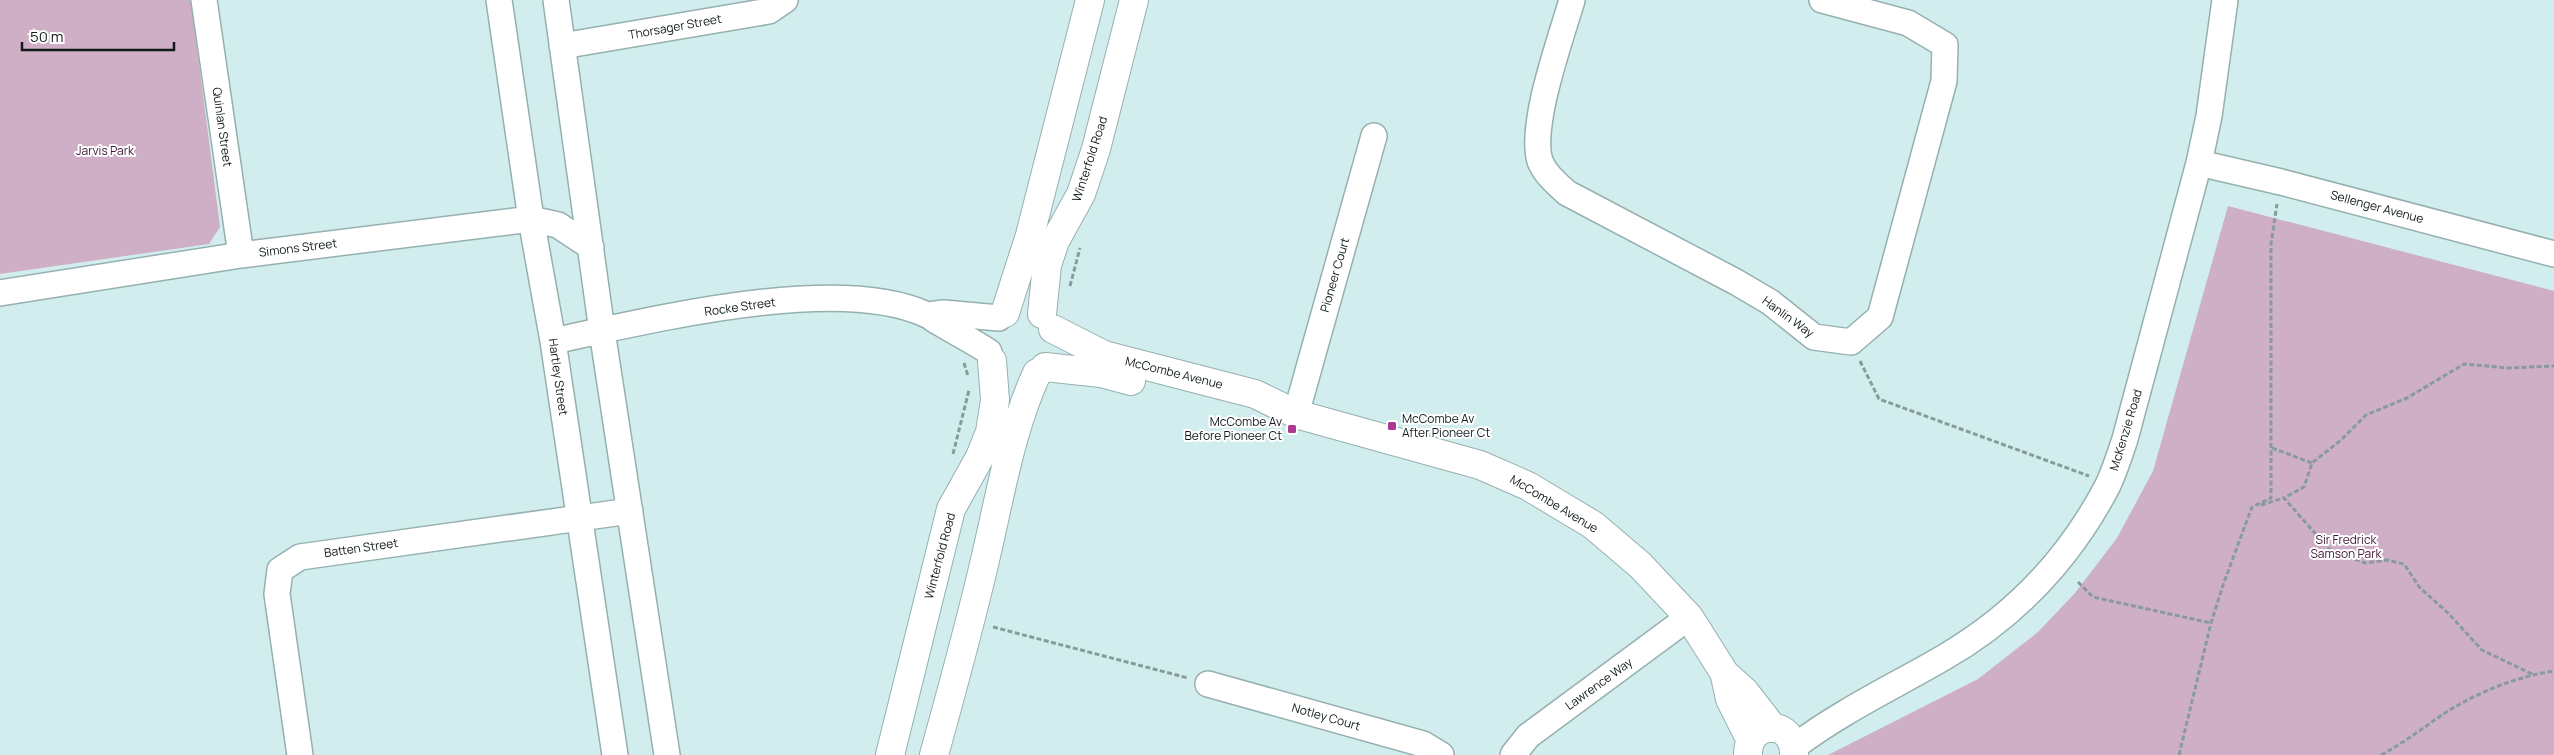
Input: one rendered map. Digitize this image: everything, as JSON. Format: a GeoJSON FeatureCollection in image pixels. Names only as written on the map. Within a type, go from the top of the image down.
{"type":"FeatureCollection","features":[{"type":"Feature","properties":{"kind":"main road"},"geometry":{"type":"LineString","coordinates":[[1041,370],[1017,377],[999,369],[990,357],[987,342],[989,332],[1002,315],[1030,235],[1090,0]]}},
{"type":"Feature","properties":{"kind":"main road","name":"Winterfold Road"},"geometry":{"type":"LineString","coordinates":[[1047,322],[1047,265],[1055,241],[1081,194],[1096,149],[1134,0]]}},
{"type":"Feature","properties":{"kind":"main road"},"geometry":{"type":"LineString","coordinates":[[934,755],[971,621],[1023,405],[1041,370],[1055,349],[1047,322],[1022,309],[1002,315]]}},
{"type":"Feature","properties":{"kind":"main road","name":"McCombe Avenue"},"geometry":{"type":"LineString","coordinates":[[1047,322],[1104,355],[1255,394],[1296,414],[1480,465],[1528,486],[1571,511],[1617,543],[1689,617],[1725,674],[1730,700],[1774,743]]}},
{"type":"Feature","properties":{"kind":"main road","name":"Winterfold Road"},"geometry":{"type":"LineString","coordinates":[[890,755],[952,509],[980,457],[990,432],[995,400],[990,357]]}},
{"type":"Feature","properties":{"kind":"main road","name":"McCombe Avenue"},"geometry":{"type":"LineString","coordinates":[[1041,370],[1101,373],[1250,412],[1296,414]]}},
{"type":"Feature","properties":{"kind":"street","name":"Quinlan Street"},"geometry":{"type":"LineString","coordinates":[[204,0],[241,255]]}},
{"type":"Feature","properties":{"kind":"street","name":"Hartley Street"},"geometry":{"type":"LineString","coordinates":[[499,0],[530,219],[553,341],[615,755]]}},
{"type":"Feature","properties":{"kind":"street"},"geometry":{"type":"LineString","coordinates":[[556,0],[602,331],[667,755]]}},
{"type":"Feature","properties":{"kind":"street","name":"Thorsager Street"},"geometry":{"type":"LineString","coordinates":[[562,46],[769,11],[785,0]]}},
{"type":"Feature","properties":{"kind":"street","name":"Hanlin Way"},"geometry":{"type":"LineString","coordinates":[[1572,0],[1539,118],[1537,146],[1541,163],[1552,179],[1567,193],[1736,282],[1770,302],[1814,337],[1851,342]]}},
{"type":"Feature","properties":{"kind":"street"},"geometry":{"type":"LineString","coordinates":[[1822,0],[1908,24],[1945,45],[1944,81],[1880,317],[1851,342]]}},
{"type":"Feature","properties":{"kind":"street","name":"McKenzie Road"},"geometry":{"type":"LineString","coordinates":[[1774,743],[1820,727],[1945,657],[1992,626],[2026,596],[2058,562],[2079,535],[2109,483],[2125,439],[2199,163],[2209,116],[2225,0]]}},
{"type":"Feature","properties":{"kind":"street","name":"Pioneer Court"},"geometry":{"type":"LineString","coordinates":[[1296,414],[1374,136]]}},
{"type":"Feature","properties":{"kind":"street","name":"Sellenger Avenue"},"geometry":{"type":"LineString","coordinates":[[2199,163],[2281,182],[2554,254]]}},
{"type":"Feature","properties":{"kind":"street","name":"Simons Street"},"geometry":{"type":"LineString","coordinates":[[0,293],[241,255],[530,219],[558,225],[591,247]]}},
{"type":"Feature","properties":{"kind":"street","name":"Rocke Street"},"geometry":{"type":"LineString","coordinates":[[553,341],[742,304],[795,300],[870,301],[896,305],[928,315],[990,357]]}},
{"type":"Feature","properties":{"kind":"street","name":"Rocke Street"},"geometry":{"type":"LineString","coordinates":[[928,315],[944,313],[1002,315]]}},
{"type":"Feature","properties":{"kind":"street","name":"Batten Street"},"geometry":{"type":"LineString","coordinates":[[300,755],[276,594],[280,570],[300,557],[630,511]]}},
{"type":"Feature","properties":{"kind":"street","name":"Lawrence Way"},"geometry":{"type":"LineString","coordinates":[[1513,755],[1528,736],[1689,617]]}},
{"type":"Feature","properties":{"kind":"street","name":"Notley Court"},"geometry":{"type":"LineString","coordinates":[[1208,684],[1423,744],[1441,755]]}},
{"type":"Feature","properties":{"kind":"path"},"geometry":{"type":"LineString","coordinates":[[2179,755],[2211,623],[2223,584],[2252,508],[2271,498],[2270,244],[2281,182]]}},
{"type":"Feature","properties":{"kind":"path"},"geometry":{"type":"LineString","coordinates":[[1851,342],[1878,399],[2109,483]]}},
{"type":"Feature","properties":{"kind":"path"},"geometry":{"type":"LineString","coordinates":[[951,460],[970,383],[962,358]]}},
{"type":"Feature","properties":{"kind":"path"},"geometry":{"type":"LineString","coordinates":[[2252,508],[2284,498],[2304,487],[2312,463],[2341,440],[2366,415],[2407,398],[2464,364],[2508,368],[2554,366]]}},
{"type":"Feature","properties":{"kind":"path"},"geometry":{"type":"LineString","coordinates":[[2272,448],[2312,463]]}},
{"type":"Feature","properties":{"kind":"path"},"geometry":{"type":"LineString","coordinates":[[2284,498],[2328,549],[2365,563],[2387,560],[2404,564],[2420,588],[2447,612],[2482,650],[2532,674]]}},
{"type":"Feature","properties":{"kind":"path"},"geometry":{"type":"LineString","coordinates":[[2078,582],[2094,597],[2211,623]]}},
{"type":"Feature","properties":{"kind":"path"},"geometry":{"type":"LineString","coordinates":[[971,621],[1208,684]]}},
{"type":"Feature","properties":{"kind":"path"},"geometry":{"type":"LineString","coordinates":[[2381,755],[2400,745],[2441,715],[2492,689],[2532,674],[2554,671]]}},
{"type":"Feature","properties":{"kind":"green space","name":"Jarvis Park"},"geometry":{"type":"Polygon","coordinates":[[[0,0],[191,0],[220,227],[209,244],[0,274],[0,0]]]}},
{"type":"Feature","properties":{"kind":"green space","name":"Sir Fredrick Samson Park"},"geometry":{"type":"Polygon","coordinates":[[[2228,206],[2554,291],[2554,755],[1828,755],[1978,679],[2038,632],[2075,593],[2117,538],[2153,471],[2228,206]]]}},
{"type":"Feature","properties":{"kind":"place","name":"McCombe Av After Pioneer Ct"},"geometry":{"type":"Point","coordinates":[1392,426]}},
{"type":"Feature","properties":{"kind":"place","name":"McCombe Av Before Pioneer Ct"},"geometry":{"type":"Point","coordinates":[1292,429]}}]}
